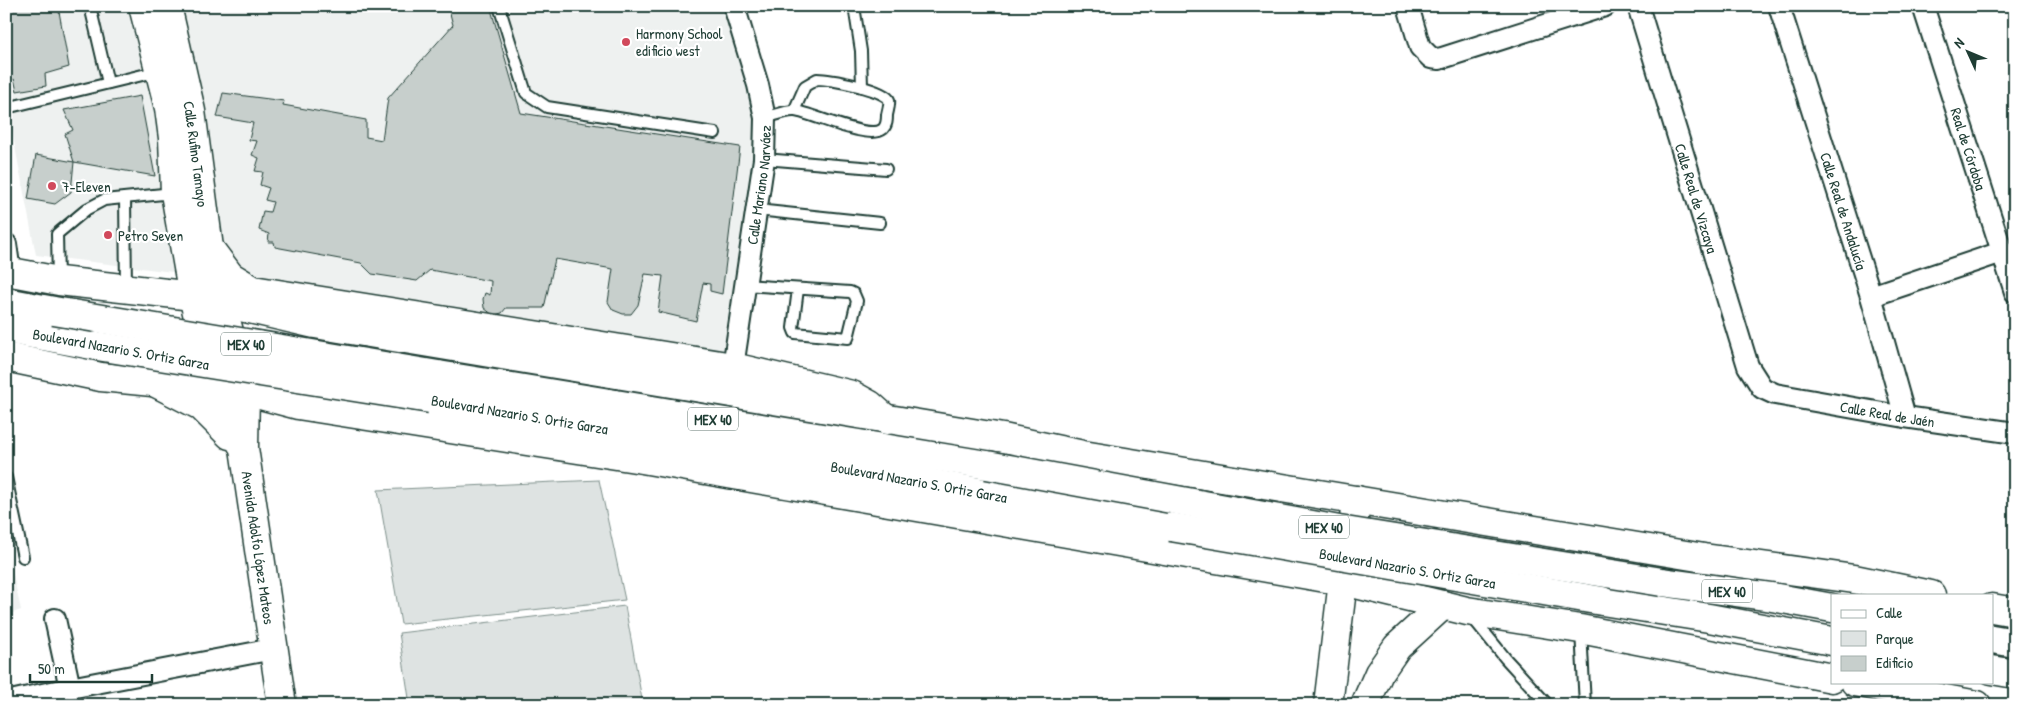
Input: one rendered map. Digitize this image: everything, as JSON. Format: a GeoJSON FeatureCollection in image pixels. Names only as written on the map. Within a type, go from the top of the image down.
{"type":"FeatureCollection","features":[{"type":"Feature","properties":{"kind":"main road","name":"Calle Rufino Tamayo"},"geometry":{"type":"LineString","coordinates":[[143,6],[169,108],[173,138],[176,193],[193,296],[215,388],[244,448]]}},
{"type":"Feature","properties":{"kind":"main road","name":"Calle Rufino Tamayo"},"geometry":{"type":"LineString","coordinates":[[167,6],[191,111],[209,248],[221,302],[245,391]]}},
{"type":"Feature","properties":{"kind":"main road"},"geometry":{"type":"LineString","coordinates":[[209,248],[230,276],[253,290],[733,367],[852,395],[870,405],[887,420]]}},
{"type":"Feature","properties":{"kind":"main road"},"geometry":{"type":"LineString","coordinates":[[8,272],[58,280],[193,296],[315,324],[1003,438],[1083,455],[1704,558],[1854,579],[1926,594]]}},
{"type":"Feature","properties":{"kind":"main road"},"geometry":{"type":"LineString","coordinates":[[101,377],[118,366],[126,353],[130,332],[128,316],[114,287]]}},
{"type":"Feature","properties":{"kind":"main road","name":"Boulevard Nazario S. Ortiz Garza"},"geometry":{"type":"LineString","coordinates":[[6,302],[434,387],[693,443],[869,472],[1602,602],[1709,618],[1831,641]]}},
{"type":"Feature","properties":{"kind":"main road"},"geometry":{"type":"LineString","coordinates":[[298,405],[292,389],[290,369],[293,353],[302,337],[315,324]]}},
{"type":"Feature","properties":{"kind":"main road","name":"Boulevard Nazario S. Ortiz Garza"},"geometry":{"type":"LineString","coordinates":[[6,329],[96,346],[836,439],[1339,530],[1831,608]]}},
{"type":"Feature","properties":{"kind":"main road"},"geometry":{"type":"LineString","coordinates":[[6,359],[101,377],[245,391],[298,405],[642,459],[1343,581],[1455,608],[1580,629],[1828,678]]}},
{"type":"Feature","properties":{"kind":"main road"},"geometry":{"type":"LineString","coordinates":[[156,383],[201,406],[244,448]]}},
{"type":"Feature","properties":{"kind":"main road","name":"Avenida Adolfo López Mateos"},"geometry":{"type":"LineString","coordinates":[[245,391],[244,448],[282,705]]}},
{"type":"Feature","properties":{"kind":"main road"},"geometry":{"type":"LineString","coordinates":[[836,439],[894,436],[1052,454],[1083,455]]}},
{"type":"Feature","properties":{"kind":"main road"},"geometry":{"type":"LineString","coordinates":[[642,459],[693,443]]}},
{"type":"Feature","properties":{"kind":"main road"},"geometry":{"type":"LineString","coordinates":[[1328,705],[1343,581],[1358,500]]}},
{"type":"Feature","properties":{"kind":"main road"},"geometry":{"type":"LineString","coordinates":[[1704,558],[1783,599]]}},
{"type":"Feature","properties":{"kind":"main road"},"geometry":{"type":"LineString","coordinates":[[1365,705],[1380,673],[1397,647],[1455,608]]}},
{"type":"Feature","properties":{"kind":"main road"},"geometry":{"type":"LineString","coordinates":[[1994,608],[2015,612]]}},
{"type":"Feature","properties":{"kind":"main road"},"geometry":{"type":"LineString","coordinates":[[1709,618],[1828,678]]}},
{"type":"Feature","properties":{"kind":"main road"},"geometry":{"type":"LineString","coordinates":[[1994,639],[2015,643]]}},
{"type":"Feature","properties":{"kind":"main road"},"geometry":{"type":"LineString","coordinates":[[1994,670],[2015,674]]}},
{"type":"Feature","properties":{"kind":"main road"},"geometry":{"type":"LineString","coordinates":[[1861,684],[1885,692],[1977,705]]}},
{"type":"Feature","properties":{"kind":"street","name":"Calle Mariano Narváez"},"geometry":{"type":"LineString","coordinates":[[733,367],[764,159],[765,118],[758,85],[734,6]]}},
{"type":"Feature","properties":{"kind":"street"},"geometry":{"type":"LineString","coordinates":[[1408,6],[1420,47],[1431,58],[1439,59],[1605,6]]}},
{"type":"Feature","properties":{"kind":"street","name":"Calle Real de Vizcaya"},"geometry":{"type":"LineString","coordinates":[[1638,6],[1748,366],[1762,388]]}},
{"type":"Feature","properties":{"kind":"street","name":"Calle Real de Andalucía"},"geometry":{"type":"LineString","coordinates":[[1779,6],[1871,296],[1905,417]]}},
{"type":"Feature","properties":{"kind":"street","name":"Real de Córdoba"},"geometry":{"type":"LineString","coordinates":[[1923,6],[2015,292]]}},
{"type":"Feature","properties":{"kind":"street"},"geometry":{"type":"LineString","coordinates":[[6,244],[8,272]]}},
{"type":"Feature","properties":{"kind":"street"},"geometry":{"type":"LineString","coordinates":[[1871,296],[2002,252]]}},
{"type":"Feature","properties":{"kind":"street","name":"Calle Real de Jaén"},"geometry":{"type":"LineString","coordinates":[[1762,388],[1775,394],[1905,417],[2015,433]]}},
{"type":"Feature","properties":{"kind":"street"},"geometry":{"type":"LineString","coordinates":[[55,619],[70,688]]}},
{"type":"Feature","properties":{"kind":"street"},"geometry":{"type":"LineString","coordinates":[[6,702],[273,649]]}},
{"type":"Feature","properties":{"kind":"lane"},"geometry":{"type":"LineString","coordinates":[[90,6],[108,83]]}},
{"type":"Feature","properties":{"kind":"lane"},"geometry":{"type":"LineString","coordinates":[[499,6],[526,93],[547,107],[715,133]]}},
{"type":"Feature","properties":{"kind":"lane"},"geometry":{"type":"LineString","coordinates":[[854,6],[862,51],[862,87]]}},
{"type":"Feature","properties":{"kind":"lane"},"geometry":{"type":"LineString","coordinates":[[6,108],[160,70]]}},
{"type":"Feature","properties":{"kind":"lane"},"geometry":{"type":"LineString","coordinates":[[765,118],[794,111],[852,128],[874,132],[880,130],[886,124],[889,101],[888,97],[862,87],[817,79],[805,86],[794,111]]}},
{"type":"Feature","properties":{"kind":"lane"},"geometry":{"type":"LineString","coordinates":[[764,159],[886,169]]}},
{"type":"Feature","properties":{"kind":"lane"},"geometry":{"type":"LineString","coordinates":[[58,280],[58,234],[87,209],[104,200],[176,193]]}},
{"type":"Feature","properties":{"kind":"lane"},"geometry":{"type":"LineString","coordinates":[[114,287],[125,198]]}},
{"type":"Feature","properties":{"kind":"lane"},"geometry":{"type":"LineString","coordinates":[[756,210],[880,223]]}},
{"type":"Feature","properties":{"kind":"lane"},"geometry":{"type":"LineString","coordinates":[[745,286],[798,289],[850,292],[854,294],[857,301],[848,338],[795,333],[793,328],[798,289]]}},
{"type":"Feature","properties":{"kind":"lane"},"geometry":{"type":"LineString","coordinates":[[6,477],[23,557]]}},
{"type":"Feature","properties":{"kind":"lane"},"geometry":{"type":"LineString","coordinates":[[1455,608],[1548,705]]}},
{"type":"Feature","properties":{"kind":"lane"},"geometry":{"type":"LineString","coordinates":[[1580,629],[1585,705]]}},
{"type":"Feature","properties":{"kind":"shaded area"},"geometry":{"type":"Polygon","coordinates":[[[6,6],[135,6],[170,178],[173,272],[36,255],[6,100],[6,6]]]}},
{"type":"Feature","properties":{"kind":"shaded area"},"geometry":{"type":"Polygon","coordinates":[[[171,6],[734,6],[767,126],[734,363],[256,286],[215,241],[171,6]]]}},
{"type":"Feature","properties":{"kind":"shaded area"},"geometry":{"type":"Polygon","coordinates":[[[6,543],[21,610],[6,615],[6,543]]]}},
{"type":"Feature","properties":{"kind":"green space"},"geometry":{"type":"Polygon","coordinates":[[[599,480],[625,600],[401,624],[378,490],[599,480]]]}},
{"type":"Feature","properties":{"kind":"green space"},"geometry":{"type":"Polygon","coordinates":[[[625,606],[643,705],[410,705],[399,633],[625,606]]]}},
{"type":"Feature","properties":{"kind":"building"},"geometry":{"type":"Polygon","coordinates":[[[6,6],[58,6],[69,67],[45,74],[46,86],[17,91],[14,79],[6,82],[6,6]]]}},
{"type":"Feature","properties":{"kind":"building"},"geometry":{"type":"Polygon","coordinates":[[[448,6],[490,6],[521,113],[740,147],[722,294],[710,291],[710,284],[703,283],[696,321],[658,312],[663,276],[645,274],[638,305],[631,314],[623,314],[613,310],[608,302],[613,269],[555,259],[544,308],[506,308],[502,313],[493,315],[484,308],[483,299],[485,293],[490,295],[491,281],[430,270],[417,281],[372,274],[361,263],[275,247],[274,242],[268,242],[269,234],[259,230],[263,211],[270,212],[273,202],[265,200],[269,188],[260,185],[263,172],[255,171],[259,158],[252,155],[257,141],[249,140],[253,123],[217,117],[223,93],[284,101],[283,105],[366,120],[366,137],[382,140],[388,98],[453,25],[448,6]]]}},
{"type":"Feature","properties":{"kind":"building"},"geometry":{"type":"Polygon","coordinates":[[[140,96],[155,176],[74,162],[65,134],[73,130],[64,110],[140,96]]]}},
{"type":"Feature","properties":{"kind":"building"},"geometry":{"type":"Polygon","coordinates":[[[36,155],[74,162],[71,192],[55,204],[28,199],[36,155]]]}},
{"type":"Feature","properties":{"kind":"place","name":"Harmony School edificio west"},"geometry":{"type":"Point","coordinates":[626,42]}},
{"type":"Feature","properties":{"kind":"place","name":"7-Eleven"},"geometry":{"type":"Point","coordinates":[52,186]}},
{"type":"Feature","properties":{"kind":"place","name":"Petro Seven"},"geometry":{"type":"Point","coordinates":[108,235]}}]}
